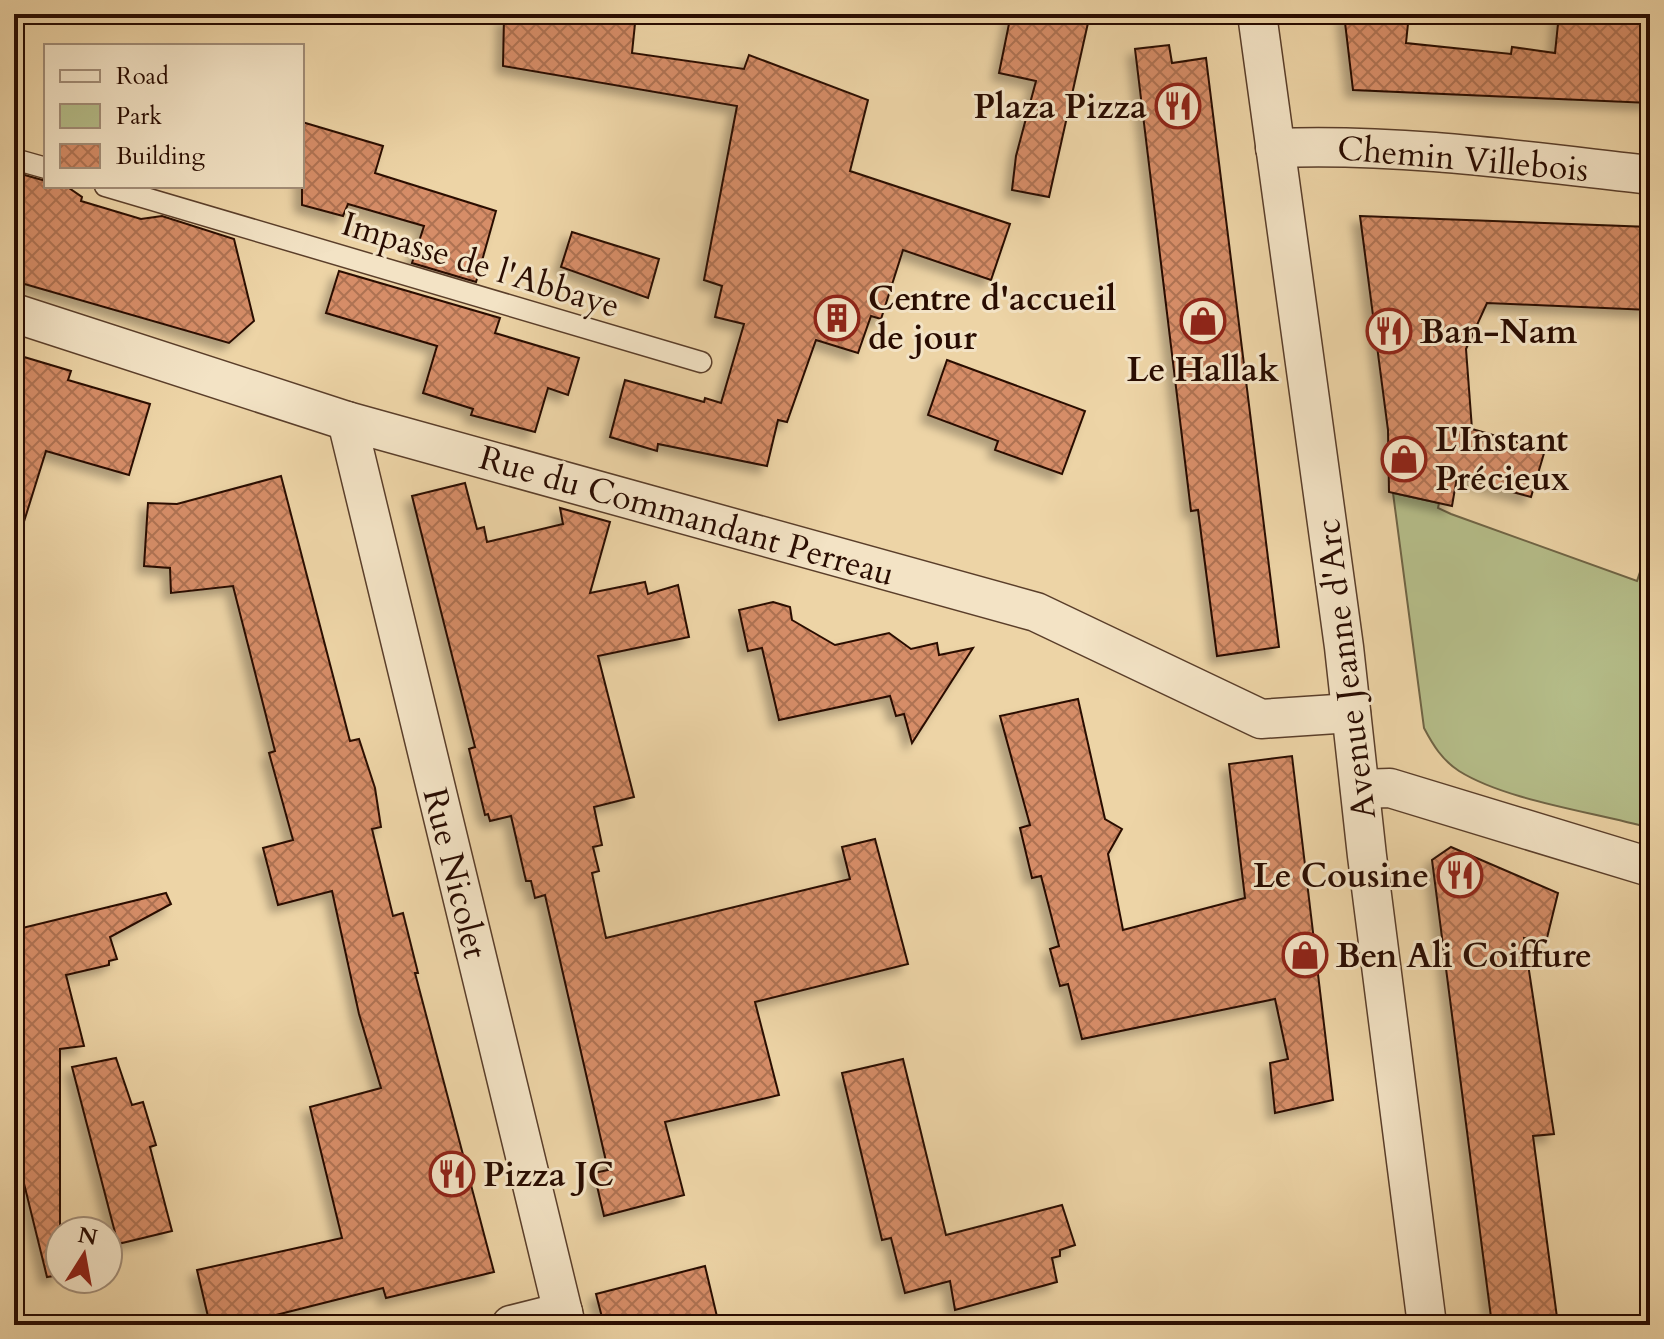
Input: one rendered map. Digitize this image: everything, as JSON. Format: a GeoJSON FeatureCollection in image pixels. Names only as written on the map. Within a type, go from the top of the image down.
{"type":"FeatureCollection","features":[{"type":"Feature","properties":{"kind":"street","name":"Avenue Jeanne d'Arc"},"geometry":{"type":"LineString","coordinates":[[1257,14],[1351,713],[1427,1325]]}},
{"type":"Feature","properties":{"kind":"street","name":"Chemin Villebois"},"geometry":{"type":"LineString","coordinates":[[1275,148],[1350,146],[1508,158],[1650,175]]}},
{"type":"Feature","properties":{"kind":"street","name":"Rue du Commandant Perreau"},"geometry":{"type":"LineString","coordinates":[[14,313],[347,421],[1036,612],[1261,719],[1351,713]]}},
{"type":"Feature","properties":{"kind":"street","name":"Rue Nicolet"},"geometry":{"type":"LineString","coordinates":[[347,421],[564,1318]]}},
{"type":"Feature","properties":{"kind":"street"},"geometry":{"type":"LineString","coordinates":[[1360,789],[1390,788],[1650,867]]}},
{"type":"Feature","properties":{"kind":"street"},"geometry":{"type":"LineString","coordinates":[[511,1325],[564,1318]]}},
{"type":"Feature","properties":{"kind":"lane"},"geometry":{"type":"LineString","coordinates":[[14,159],[44,167]]}},
{"type":"Feature","properties":{"kind":"lane","name":"Impasse de l'Abbaye"},"geometry":{"type":"LineString","coordinates":[[112,188],[701,362]]}},
{"type":"Feature","properties":{"kind":"green space"},"geometry":{"type":"Polygon","coordinates":[[[1393,493],[1439,503],[1438,508],[1451,514],[1637,581],[1650,542],[1650,828],[1501,790],[1459,771],[1438,752],[1424,728],[1393,493]]]}},
{"type":"Feature","properties":{"kind":"building"},"geometry":{"type":"Polygon","coordinates":[[[579,14],[636,14],[632,53],[744,69],[749,55],[868,100],[850,171],[1010,224],[991,280],[903,250],[881,319],[871,316],[858,353],[816,340],[787,422],[778,420],[767,466],[658,444],[657,451],[610,437],[625,380],[704,402],[705,398],[721,403],[744,324],[715,317],[722,286],[704,280],[737,106],[503,66],[504,17],[547,21],[548,16],[579,19],[579,14]]]}},
{"type":"Feature","properties":{"kind":"building"},"geometry":{"type":"Polygon","coordinates":[[[1011,14],[1090,14],[1049,197],[1012,190],[1016,156],[1036,81],[999,73],[1011,14]]]}},
{"type":"Feature","properties":{"kind":"building"},"geometry":{"type":"Polygon","coordinates":[[[1344,14],[1409,14],[1406,43],[1511,54],[1512,47],[1555,53],[1559,14],[1650,14],[1650,103],[1353,90],[1344,14]]]}},
{"type":"Feature","properties":{"kind":"building"},"geometry":{"type":"Polygon","coordinates":[[[1169,45],[1172,63],[1206,58],[1279,647],[1217,656],[1198,510],[1191,511],[1135,49],[1169,45]]]}},
{"type":"Feature","properties":{"kind":"building"},"geometry":{"type":"Polygon","coordinates":[[[304,123],[383,146],[375,173],[496,211],[476,282],[412,263],[424,226],[348,204],[343,216],[302,205],[304,123]]]}},
{"type":"Feature","properties":{"kind":"building"},"geometry":{"type":"Polygon","coordinates":[[[14,172],[44,180],[44,188],[69,188],[82,197],[81,201],[141,219],[162,216],[234,239],[254,321],[229,343],[14,281],[14,172]]]}},
{"type":"Feature","properties":{"kind":"building"},"geometry":{"type":"Polygon","coordinates":[[[1360,216],[1650,227],[1650,310],[1487,303],[1466,349],[1472,429],[1545,450],[1531,497],[1457,477],[1452,506],[1389,492],[1388,430],[1360,216]]]}},
{"type":"Feature","properties":{"kind":"building"},"geometry":{"type":"Polygon","coordinates":[[[572,232],[659,259],[648,298],[561,267],[572,232]]]}},
{"type":"Feature","properties":{"kind":"building"},"geometry":{"type":"Polygon","coordinates":[[[339,271],[500,318],[495,333],[579,358],[568,395],[548,388],[535,432],[471,415],[473,409],[423,393],[437,346],[326,313],[339,271]]]}},
{"type":"Feature","properties":{"kind":"building"},"geometry":{"type":"Polygon","coordinates":[[[14,354],[71,371],[68,380],[150,404],[129,475],[46,451],[22,528],[14,527],[14,354]]]}},
{"type":"Feature","properties":{"kind":"building"},"geometry":{"type":"Polygon","coordinates":[[[947,360],[1085,411],[1062,474],[995,450],[998,441],[928,415],[947,360]]]}},
{"type":"Feature","properties":{"kind":"building"},"geometry":{"type":"Polygon","coordinates":[[[281,476],[350,741],[359,739],[375,788],[381,827],[372,829],[393,916],[403,913],[418,973],[415,973],[494,1272],[386,1298],[383,1288],[268,1317],[270,1325],[210,1325],[197,1270],[342,1238],[310,1107],[381,1088],[359,1014],[332,891],[278,905],[263,848],[293,840],[269,753],[275,751],[233,586],[171,593],[170,568],[144,566],[148,503],[177,504],[281,476]]]}},
{"type":"Feature","properties":{"kind":"building"},"geometry":{"type":"Polygon","coordinates":[[[465,483],[477,529],[484,527],[487,542],[563,524],[560,508],[610,522],[590,593],[645,582],[648,594],[678,585],[689,637],[598,656],[634,797],[594,807],[602,845],[593,847],[599,871],[592,873],[606,938],[850,879],[842,847],[875,839],[908,964],[755,1002],[779,1095],[665,1122],[684,1195],[604,1216],[594,1173],[608,1170],[545,895],[535,898],[531,881],[526,881],[511,816],[490,821],[488,814],[485,815],[469,749],[475,747],[412,496],[465,483]]]}},
{"type":"Feature","properties":{"kind":"building"},"geometry":{"type":"Polygon","coordinates":[[[773,602],[790,607],[792,620],[835,645],[889,633],[911,649],[937,643],[939,655],[973,648],[912,743],[904,714],[896,716],[890,696],[779,720],[762,648],[748,651],[739,610],[773,602]]]}},
{"type":"Feature","properties":{"kind":"building"},"geometry":{"type":"Polygon","coordinates":[[[1078,699],[1105,819],[1122,829],[1108,854],[1123,930],[1245,898],[1229,764],[1292,756],[1333,1100],[1275,1113],[1270,1063],[1288,1059],[1275,999],[1082,1039],[1068,984],[1060,986],[1050,949],[1059,946],[1041,876],[1032,878],[1020,828],[1030,825],[1000,716],[1078,699]]]}},
{"type":"Feature","properties":{"kind":"building"},"geometry":{"type":"Polygon","coordinates":[[[1451,847],[1558,893],[1546,942],[1524,938],[1554,1134],[1533,1136],[1558,1325],[1492,1325],[1432,860],[1451,847]]]}},
{"type":"Feature","properties":{"kind":"building"},"geometry":{"type":"Polygon","coordinates":[[[166,893],[171,904],[110,937],[117,959],[109,961],[109,965],[66,975],[84,1046],[60,1049],[60,1215],[44,1215],[44,1265],[14,1143],[14,930],[166,893]]]}},
{"type":"Feature","properties":{"kind":"building"},"geometry":{"type":"Polygon","coordinates":[[[116,1058],[132,1105],[143,1102],[156,1145],[150,1147],[172,1231],[124,1243],[124,1215],[110,1215],[72,1067],[116,1058]]]}},
{"type":"Feature","properties":{"kind":"building"},"geometry":{"type":"Polygon","coordinates":[[[903,1059],[946,1235],[1062,1205],[1075,1245],[1060,1250],[1060,1256],[1052,1258],[1057,1282],[955,1310],[950,1281],[905,1293],[891,1238],[882,1240],[842,1073],[903,1059]]]}},
{"type":"Feature","properties":{"kind":"building"},"geometry":{"type":"Polygon","coordinates":[[[705,1266],[719,1325],[604,1325],[596,1294],[705,1266]]]}},
{"type":"Feature","properties":{"kind":"place","name":"Plaza Pizza"},"geometry":{"type":"Point","coordinates":[1178,106]}},
{"type":"Feature","properties":{"kind":"place","name":"Centre d'accueil de jour"},"geometry":{"type":"Point","coordinates":[837,318]}},
{"type":"Feature","properties":{"kind":"place","name":"Le Hallak"},"geometry":{"type":"Point","coordinates":[1203,321]}},
{"type":"Feature","properties":{"kind":"place","name":"Ban-Nam"},"geometry":{"type":"Point","coordinates":[1389,331]}},
{"type":"Feature","properties":{"kind":"place","name":"L'Instant Précieux"},"geometry":{"type":"Point","coordinates":[1404,459]}},
{"type":"Feature","properties":{"kind":"place","name":"Le Cousine"},"geometry":{"type":"Point","coordinates":[1460,875]}},
{"type":"Feature","properties":{"kind":"place","name":"Ben Ali Coiffure"},"geometry":{"type":"Point","coordinates":[1305,955]}},
{"type":"Feature","properties":{"kind":"place","name":"Pizza JC"},"geometry":{"type":"Point","coordinates":[452,1174]}}]}
